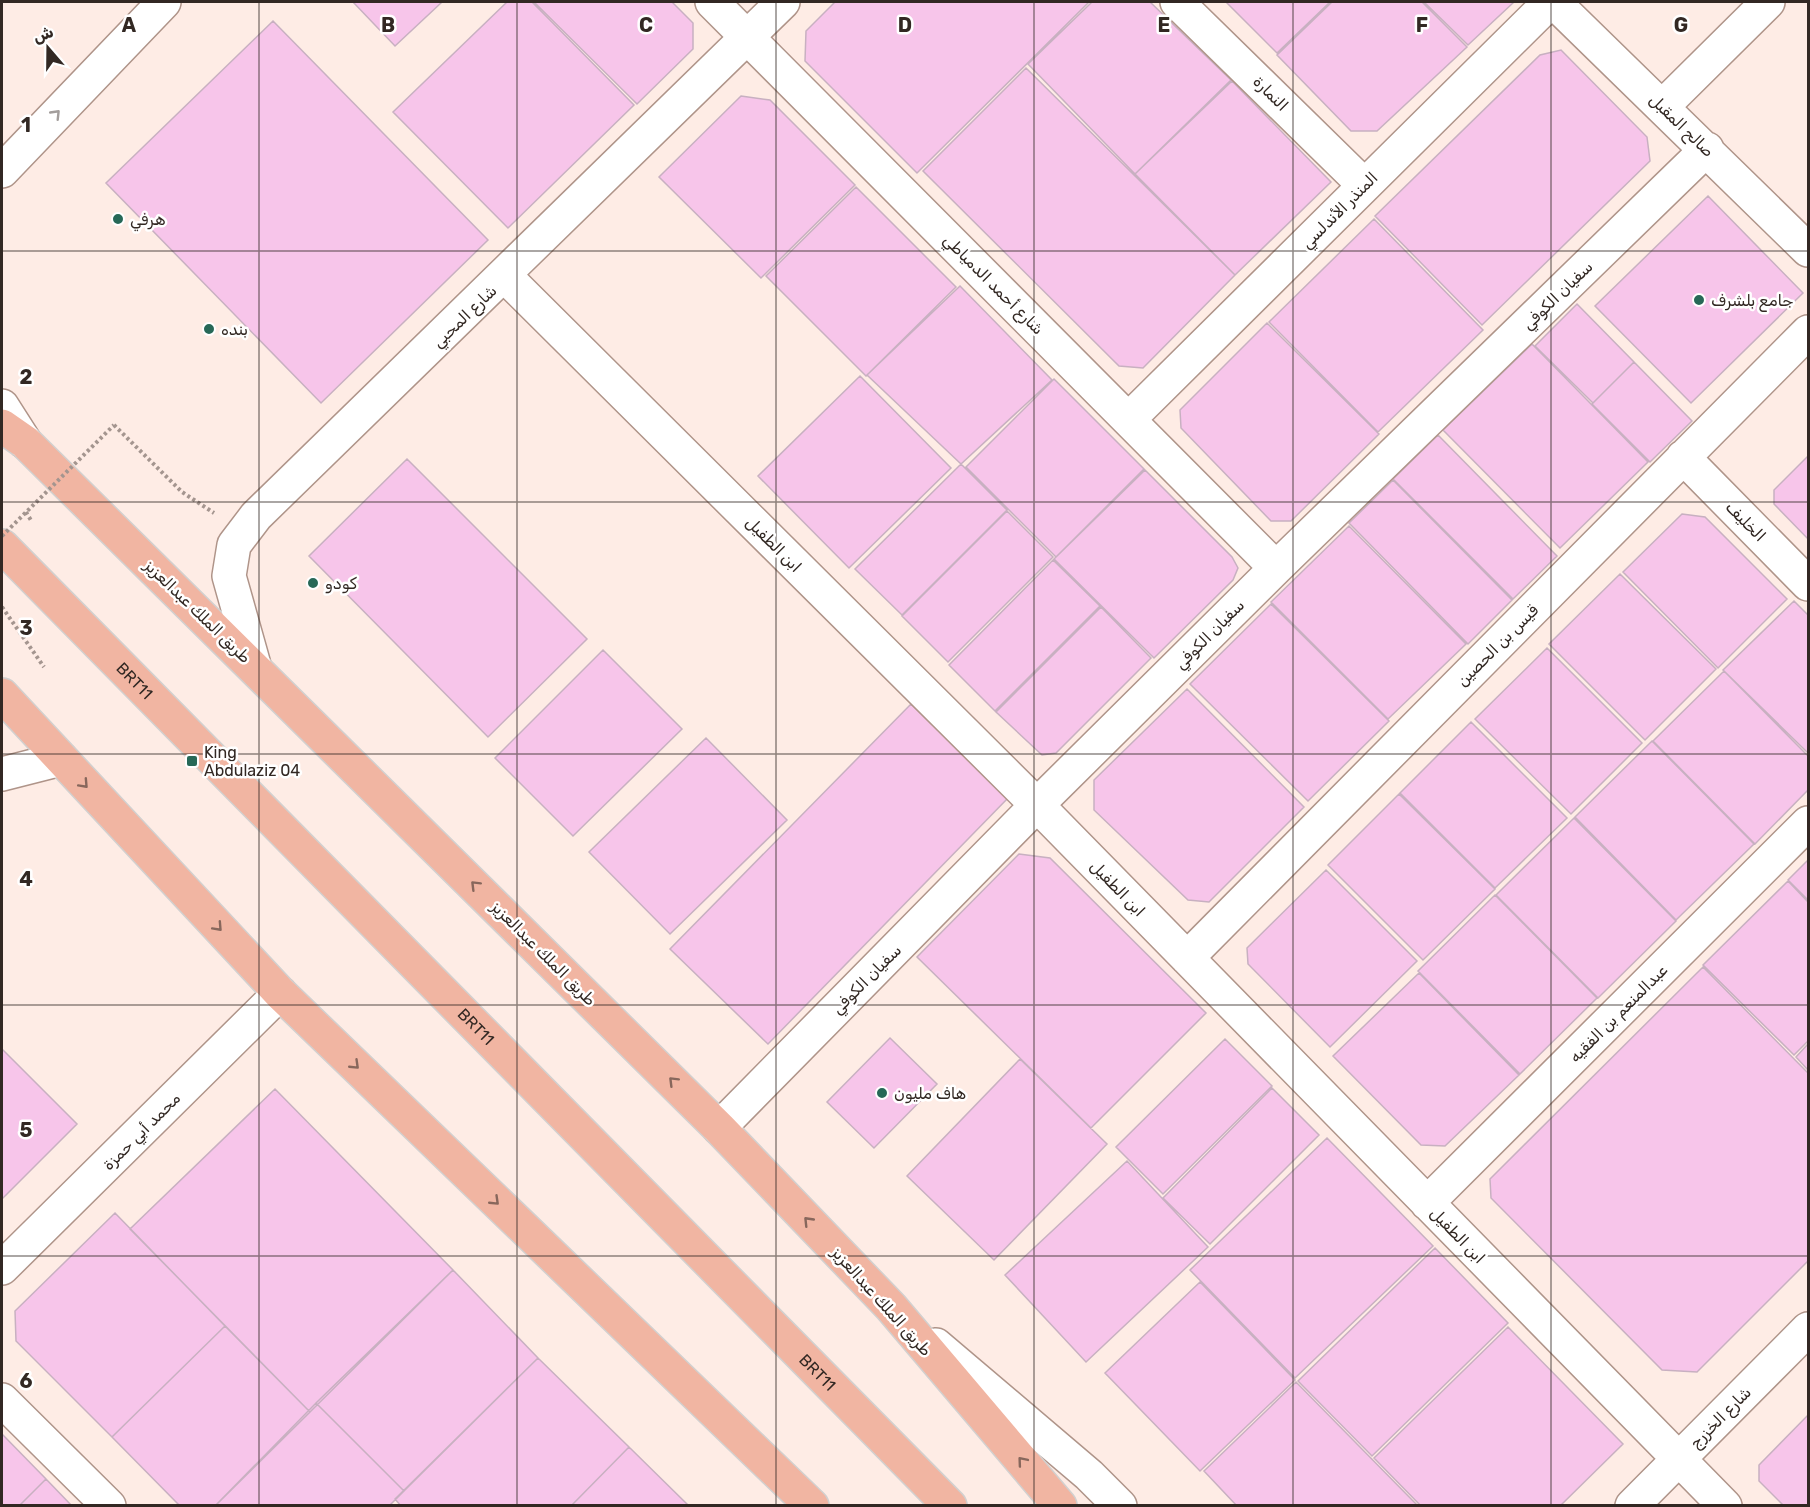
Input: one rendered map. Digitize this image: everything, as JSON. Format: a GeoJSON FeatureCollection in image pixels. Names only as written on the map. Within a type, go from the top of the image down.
{"type":"FeatureCollection","features":[{"type":"Feature","properties":{"kind":"main road","name":"طريق الملك عبدالعزيز"},"geometry":{"type":"LineString","coordinates":[[13,434],[254,665],[719,1128],[891,1307],[1060,1506]]}},
{"type":"Feature","properties":{"kind":"main road","name":"BRT11"},"geometry":{"type":"LineString","coordinates":[[2,546],[950,1506]]}},
{"type":"Feature","properties":{"kind":"main road"},"geometry":{"type":"LineString","coordinates":[[2,695],[280,993],[812,1506]]}},
{"type":"Feature","properties":{"kind":"street"},"geometry":{"type":"LineString","coordinates":[[3,168],[164,2]]}},
{"type":"Feature","properties":{"kind":"street","name":"شارع أحمد الدمياطي"},"geometry":{"type":"LineString","coordinates":[[712,2],[1276,568]]}},
{"type":"Feature","properties":{"kind":"street","name":"شارع المحبي"},"geometry":{"type":"LineString","coordinates":[[254,665],[229,576],[234,545],[256,516],[505,276],[783,2]]}},
{"type":"Feature","properties":{"kind":"street","name":"النمارة"},"geometry":{"type":"LineString","coordinates":[[1177,2],[1364,185]]}},
{"type":"Feature","properties":{"kind":"street","name":"المنذر الأندلسي"},"geometry":{"type":"LineString","coordinates":[[1130,419],[1364,185],[1552,2]]}},
{"type":"Feature","properties":{"kind":"street","name":"صالح المقبل"},"geometry":{"type":"LineString","coordinates":[[1552,2],[1663,106],[1809,250]]}},
{"type":"Feature","properties":{"kind":"street"},"geometry":{"type":"LineString","coordinates":[[1663,106],[1768,2]]}},
{"type":"Feature","properties":{"kind":"street","name":"سفيان الكوفي"},"geometry":{"type":"LineString","coordinates":[[719,1128],[1037,805],[1276,568],[1707,149]]}},
{"type":"Feature","properties":{"kind":"street","name":"ابن الطفيل"},"geometry":{"type":"LineString","coordinates":[[505,276],[1037,805],[1725,1506]]}},
{"type":"Feature","properties":{"kind":"street","name":"قيس بن الحصين"},"geometry":{"type":"LineString","coordinates":[[1187,958],[1809,332]]}},
{"type":"Feature","properties":{"kind":"street"},"geometry":{"type":"LineString","coordinates":[[2,406],[13,434]]}},
{"type":"Feature","properties":{"kind":"street","name":"الخليف"},"geometry":{"type":"LineString","coordinates":[[1683,458],[1809,584]]}},
{"type":"Feature","properties":{"kind":"street"},"geometry":{"type":"LineString","coordinates":[[2,774],[61,759]]}},
{"type":"Feature","properties":{"kind":"street","name":"عبدالمنعم بن الفقيه"},"geometry":{"type":"LineString","coordinates":[[1427,1203],[1809,822]]}},
{"type":"Feature","properties":{"kind":"street","name":"محمد أبي حمزة"},"geometry":{"type":"LineString","coordinates":[[2,1268],[280,993]]}},
{"type":"Feature","properties":{"kind":"street"},"geometry":{"type":"LineString","coordinates":[[891,1307],[1089,1475],[1120,1506]]}},
{"type":"Feature","properties":{"kind":"street","name":"شارع الخزرج"},"geometry":{"type":"LineString","coordinates":[[1632,1506],[1809,1329]]}},
{"type":"Feature","properties":{"kind":"street"},"geometry":{"type":"LineString","coordinates":[[2,1400],[109,1506]]}},
{"type":"Feature","properties":{"kind":"path"},"geometry":{"type":"LineString","coordinates":[[2,536],[114,425],[182,492]]}},
{"type":"Feature","properties":{"kind":"path"},"geometry":{"type":"LineString","coordinates":[[2,607],[44,667]]}},
{"type":"Feature","properties":{"kind":"building"},"geometry":{"type":"Polygon","coordinates":[[[353,2],[442,2],[395,46],[353,2]]]}},
{"type":"Feature","properties":{"kind":"building"},"geometry":{"type":"Polygon","coordinates":[[[507,2],[532,2],[634,105],[508,228],[393,112],[507,2]]]}},
{"type":"Feature","properties":{"kind":"building"},"geometry":{"type":"Polygon","coordinates":[[[534,2],[672,2],[693,23],[693,49],[637,104],[534,2]]]}},
{"type":"Feature","properties":{"kind":"building"},"geometry":{"type":"Polygon","coordinates":[[[835,2],[1089,2],[917,173],[805,61],[806,31],[835,2]]]}},
{"type":"Feature","properties":{"kind":"building"},"geometry":{"type":"Polygon","coordinates":[[[1092,2],[1150,2],[1231,80],[1135,174],[1028,64],[1092,2]]]}},
{"type":"Feature","properties":{"kind":"building"},"geometry":{"type":"Polygon","coordinates":[[[1226,2],[1330,2],[1277,53],[1226,2]]]}},
{"type":"Feature","properties":{"kind":"building"},"geometry":{"type":"Polygon","coordinates":[[[1332,2],[1422,2],[1467,47],[1377,131],[1351,131],[1277,55],[1332,2]]]}},
{"type":"Feature","properties":{"kind":"building"},"geometry":{"type":"Polygon","coordinates":[[[1424,2],[1514,2],[1468,45],[1424,2]]]}},
{"type":"Feature","properties":{"kind":"building"},"geometry":{"type":"Polygon","coordinates":[[[273,21],[488,240],[321,403],[106,183],[273,21]]]}},
{"type":"Feature","properties":{"kind":"building"},"geometry":{"type":"Polygon","coordinates":[[[1561,50],[1647,137],[1650,161],[1482,325],[1375,216],[1540,55],[1561,50]]]}},
{"type":"Feature","properties":{"kind":"building"},"geometry":{"type":"Polygon","coordinates":[[[1026,68],[1235,275],[1143,368],[1119,366],[923,171],[1026,68]]]}},
{"type":"Feature","properties":{"kind":"building"},"geometry":{"type":"Polygon","coordinates":[[[1232,81],[1331,182],[1235,275],[1135,174],[1232,81]]]}},
{"type":"Feature","properties":{"kind":"building"},"geometry":{"type":"Polygon","coordinates":[[[741,96],[770,100],[855,185],[761,278],[659,177],[741,96]]]}},
{"type":"Feature","properties":{"kind":"building"},"geometry":{"type":"Polygon","coordinates":[[[856,187],[956,287],[866,376],[766,276],[856,187]]]}},
{"type":"Feature","properties":{"kind":"building","name":"جامع بلشرف"},"geometry":{"type":"Polygon","coordinates":[[[1708,196],[1803,293],[1691,403],[1595,306],[1708,196]]]}},
{"type":"Feature","properties":{"kind":"building"},"geometry":{"type":"Polygon","coordinates":[[[1374,219],[1483,330],[1378,432],[1269,322],[1374,219]]]}},
{"type":"Feature","properties":{"kind":"building"},"geometry":{"type":"Polygon","coordinates":[[[960,286],[1052,380],[961,464],[867,375],[960,286]]]}},
{"type":"Feature","properties":{"kind":"building"},"geometry":{"type":"Polygon","coordinates":[[[1577,304],[1634,362],[1593,403],[1535,346],[1577,304]]]}},
{"type":"Feature","properties":{"kind":"building"},"geometry":{"type":"Polygon","coordinates":[[[1267,323],[1379,434],[1291,521],[1271,521],[1181,428],[1180,410],[1267,323]]]}},
{"type":"Feature","properties":{"kind":"building"},"geometry":{"type":"Polygon","coordinates":[[[1532,344],[1648,462],[1560,548],[1443,430],[1532,344]]]}},
{"type":"Feature","properties":{"kind":"building"},"geometry":{"type":"Polygon","coordinates":[[[1634,362],[1692,421],[1650,462],[1592,404],[1634,362]]]}},
{"type":"Feature","properties":{"kind":"building"},"geometry":{"type":"Polygon","coordinates":[[[860,376],[951,468],[849,568],[758,476],[860,376]]]}},
{"type":"Feature","properties":{"kind":"building"},"geometry":{"type":"Polygon","coordinates":[[[1054,379],[1144,469],[1056,557],[966,467],[1054,379]]]}},
{"type":"Feature","properties":{"kind":"building"},"geometry":{"type":"Polygon","coordinates":[[[1438,435],[1557,556],[1513,599],[1393,479],[1438,435]]]}},
{"type":"Feature","properties":{"kind":"building"},"geometry":{"type":"Polygon","coordinates":[[[1808,456],[1808,539],[1774,504],[1774,490],[1808,456]]]}},
{"type":"Feature","properties":{"kind":"building"},"geometry":{"type":"Polygon","coordinates":[[[407,459],[587,639],[488,737],[309,556],[407,459]]]}},
{"type":"Feature","properties":{"kind":"building"},"geometry":{"type":"Polygon","coordinates":[[[961,464],[1007,510],[902,615],[855,569],[961,464]]]}},
{"type":"Feature","properties":{"kind":"building"},"geometry":{"type":"Polygon","coordinates":[[[1145,470],[1232,557],[1238,568],[1233,580],[1154,658],[1054,559],[1145,470]]]}},
{"type":"Feature","properties":{"kind":"building"},"geometry":{"type":"Polygon","coordinates":[[[1393,480],[1512,600],[1468,644],[1349,523],[1393,480]]]}},
{"type":"Feature","properties":{"kind":"building"},"geometry":{"type":"Polygon","coordinates":[[[1007,511],[1053,557],[948,662],[902,616],[1007,511]]]}},
{"type":"Feature","properties":{"kind":"building"},"geometry":{"type":"Polygon","coordinates":[[[1682,514],[1705,517],[1787,599],[1718,668],[1623,572],[1682,514]]]}},
{"type":"Feature","properties":{"kind":"building"},"geometry":{"type":"Polygon","coordinates":[[[1349,526],[1466,644],[1388,719],[1271,602],[1349,526]]]}},
{"type":"Feature","properties":{"kind":"building"},"geometry":{"type":"Polygon","coordinates":[[[1053,560],[1100,606],[995,711],[949,665],[1053,560]]]}},
{"type":"Feature","properties":{"kind":"building"},"geometry":{"type":"Polygon","coordinates":[[[1620,574],[1716,669],[1645,740],[1549,644],[1620,574]]]}},
{"type":"Feature","properties":{"kind":"building"},"geometry":{"type":"Polygon","coordinates":[[[1794,601],[1808,615],[1808,753],[1723,670],[1794,601]]]}},
{"type":"Feature","properties":{"kind":"building"},"geometry":{"type":"Polygon","coordinates":[[[1271,604],[1389,721],[1308,801],[1190,684],[1271,604]]]}},
{"type":"Feature","properties":{"kind":"building"},"geometry":{"type":"Polygon","coordinates":[[[1101,607],[1151,658],[1056,753],[1042,755],[996,712],[1101,607]]]}},
{"type":"Feature","properties":{"kind":"building"},"geometry":{"type":"Polygon","coordinates":[[[1547,648],[1642,743],[1571,814],[1475,719],[1547,648]]]}},
{"type":"Feature","properties":{"kind":"building"},"geometry":{"type":"Polygon","coordinates":[[[603,650],[682,729],[573,836],[495,758],[603,650]]]}},
{"type":"Feature","properties":{"kind":"building"},"geometry":{"type":"Polygon","coordinates":[[[1724,671],[1808,756],[1808,790],[1755,844],[1653,741],[1724,671]]]}},
{"type":"Feature","properties":{"kind":"building"},"geometry":{"type":"Polygon","coordinates":[[[1187,689],[1304,807],[1209,902],[1188,900],[1094,810],[1094,780],[1187,689]]]}},
{"type":"Feature","properties":{"kind":"building"},"geometry":{"type":"Polygon","coordinates":[[[911,704],[1008,798],[768,1044],[670,949],[911,704]]]}},
{"type":"Feature","properties":{"kind":"building"},"geometry":{"type":"Polygon","coordinates":[[[1471,722],[1567,818],[1495,888],[1400,793],[1471,722]]]}},
{"type":"Feature","properties":{"kind":"building"},"geometry":{"type":"Polygon","coordinates":[[[706,738],[787,820],[670,934],[589,852],[706,738]]]}},
{"type":"Feature","properties":{"kind":"building"},"geometry":{"type":"Polygon","coordinates":[[[1652,741],[1754,844],[1676,920],[1575,817],[1652,741]]]}},
{"type":"Feature","properties":{"kind":"building"},"geometry":{"type":"Polygon","coordinates":[[[1399,794],[1495,889],[1423,960],[1328,865],[1399,794]]]}},
{"type":"Feature","properties":{"kind":"building"},"geometry":{"type":"Polygon","coordinates":[[[1574,818],[1676,921],[1598,998],[1496,895],[1574,818]]]}},
{"type":"Feature","properties":{"kind":"building"},"geometry":{"type":"Polygon","coordinates":[[[1019,854],[1050,858],[1206,1013],[1091,1128],[917,957],[1019,854]]]}},
{"type":"Feature","properties":{"kind":"building"},"geometry":{"type":"Polygon","coordinates":[[[1808,860],[1808,900],[1788,880],[1808,860]]]}},
{"type":"Feature","properties":{"kind":"building"},"geometry":{"type":"Polygon","coordinates":[[[1326,870],[1417,961],[1330,1047],[1248,964],[1247,948],[1326,870]]]}},
{"type":"Feature","properties":{"kind":"building"},"geometry":{"type":"Polygon","coordinates":[[[1788,881],[1808,902],[1808,1041],[1794,1055],[1703,965],[1788,881]]]}},
{"type":"Feature","properties":{"kind":"building"},"geometry":{"type":"Polygon","coordinates":[[[1495,895],[1597,998],[1520,1074],[1418,971],[1495,895]]]}},
{"type":"Feature","properties":{"kind":"building"},"geometry":{"type":"Polygon","coordinates":[[[1703,967],[1808,1073],[1808,1261],[1697,1372],[1662,1370],[1491,1198],[1490,1179],[1703,967]]]}},
{"type":"Feature","properties":{"kind":"building"},"geometry":{"type":"Polygon","coordinates":[[[1419,973],[1519,1075],[1445,1146],[1421,1145],[1333,1056],[1419,973]]]}},
{"type":"Feature","properties":{"kind":"building","name":"هاف مليون"},"geometry":{"type":"Polygon","coordinates":[[[890,1038],[937,1084],[874,1148],[827,1102],[890,1038]]]}},
{"type":"Feature","properties":{"kind":"building"},"geometry":{"type":"Polygon","coordinates":[[[1225,1039],[1272,1086],[1163,1194],[1116,1147],[1225,1039]]]}},
{"type":"Feature","properties":{"kind":"building"},"geometry":{"type":"Polygon","coordinates":[[[1808,1044],[1808,1070],[1796,1057],[1808,1044]]]}},
{"type":"Feature","properties":{"kind":"building"},"geometry":{"type":"Polygon","coordinates":[[[2,1049],[77,1124],[2,1199],[2,1049]]]}},
{"type":"Feature","properties":{"kind":"building"},"geometry":{"type":"Polygon","coordinates":[[[1020,1059],[1107,1144],[994,1260],[907,1176],[1020,1059]]]}},
{"type":"Feature","properties":{"kind":"building"},"geometry":{"type":"Polygon","coordinates":[[[1272,1088],[1319,1135],[1210,1244],[1163,1198],[1272,1088]]]}},
{"type":"Feature","properties":{"kind":"building"},"geometry":{"type":"Polygon","coordinates":[[[275,1089],[453,1270],[310,1412],[130,1229],[275,1089]]]}},
{"type":"Feature","properties":{"kind":"building"},"geometry":{"type":"Polygon","coordinates":[[[1327,1138],[1433,1246],[1295,1378],[1190,1270],[1327,1138]]]}},
{"type":"Feature","properties":{"kind":"building"},"geometry":{"type":"Polygon","coordinates":[[[1127,1161],[1208,1247],[1086,1362],[1005,1275],[1127,1161]]]}},
{"type":"Feature","properties":{"kind":"building"},"geometry":{"type":"Polygon","coordinates":[[[115,1213],[225,1326],[112,1437],[16,1341],[15,1311],[115,1213]]]}},
{"type":"Feature","properties":{"kind":"building"},"geometry":{"type":"Polygon","coordinates":[[[1435,1248],[1508,1323],[1372,1456],[1298,1381],[1435,1248]]]}},
{"type":"Feature","properties":{"kind":"building"},"geometry":{"type":"Polygon","coordinates":[[[453,1270],[538,1358],[404,1491],[316,1403],[453,1270]]]}},
{"type":"Feature","properties":{"kind":"building"},"geometry":{"type":"Polygon","coordinates":[[[1200,1282],[1295,1380],[1200,1471],[1105,1373],[1200,1282]]]}},
{"type":"Feature","properties":{"kind":"building"},"geometry":{"type":"Polygon","coordinates":[[[225,1326],[310,1412],[215,1506],[180,1506],[112,1437],[225,1326]]]}},
{"type":"Feature","properties":{"kind":"building"},"geometry":{"type":"Polygon","coordinates":[[[1508,1327],[1623,1444],[1560,1506],[1421,1506],[1374,1458],[1508,1327]]]}},
{"type":"Feature","properties":{"kind":"building"},"geometry":{"type":"Polygon","coordinates":[[[538,1358],[629,1447],[571,1506],[401,1506],[395,1499],[538,1358]]]}},
{"type":"Feature","properties":{"kind":"building"},"geometry":{"type":"Polygon","coordinates":[[[1296,1382],[1418,1506],[1237,1506],[1204,1471],[1296,1382]]]}},
{"type":"Feature","properties":{"kind":"building"},"geometry":{"type":"Polygon","coordinates":[[[316,1403],[404,1491],[389,1506],[215,1506],[316,1403]]]}},
{"type":"Feature","properties":{"kind":"building"},"geometry":{"type":"Polygon","coordinates":[[[1808,1415],[1808,1506],[1784,1506],[1759,1481],[1759,1465],[1808,1415]]]}},
{"type":"Feature","properties":{"kind":"building"},"geometry":{"type":"Polygon","coordinates":[[[2,1434],[46,1479],[19,1506],[2,1506],[2,1434]]]}},
{"type":"Feature","properties":{"kind":"building"},"geometry":{"type":"Polygon","coordinates":[[[629,1447],[689,1506],[571,1506],[629,1447]]]}},
{"type":"Feature","properties":{"kind":"building"},"geometry":{"type":"Polygon","coordinates":[[[46,1479],[72,1506],[19,1506],[46,1479]]]}},
{"type":"Feature","properties":{"kind":"place","name":"هرفي"},"geometry":{"type":"Point","coordinates":[118,219]}},
{"type":"Feature","properties":{"kind":"place","name":"جامع بلشرف"},"geometry":{"type":"Point","coordinates":[1699,300]}},
{"type":"Feature","properties":{"kind":"place","name":"بنده"},"geometry":{"type":"Point","coordinates":[209,329]}},
{"type":"Feature","properties":{"kind":"place","name":"كودو"},"geometry":{"type":"Point","coordinates":[313,583]}},
{"type":"Feature","properties":{"kind":"place","name":"King Abdulaziz 04"},"geometry":{"type":"Point","coordinates":[192,761]}},
{"type":"Feature","properties":{"kind":"place","name":"هاف مليون"},"geometry":{"type":"Point","coordinates":[882,1093]}}]}
